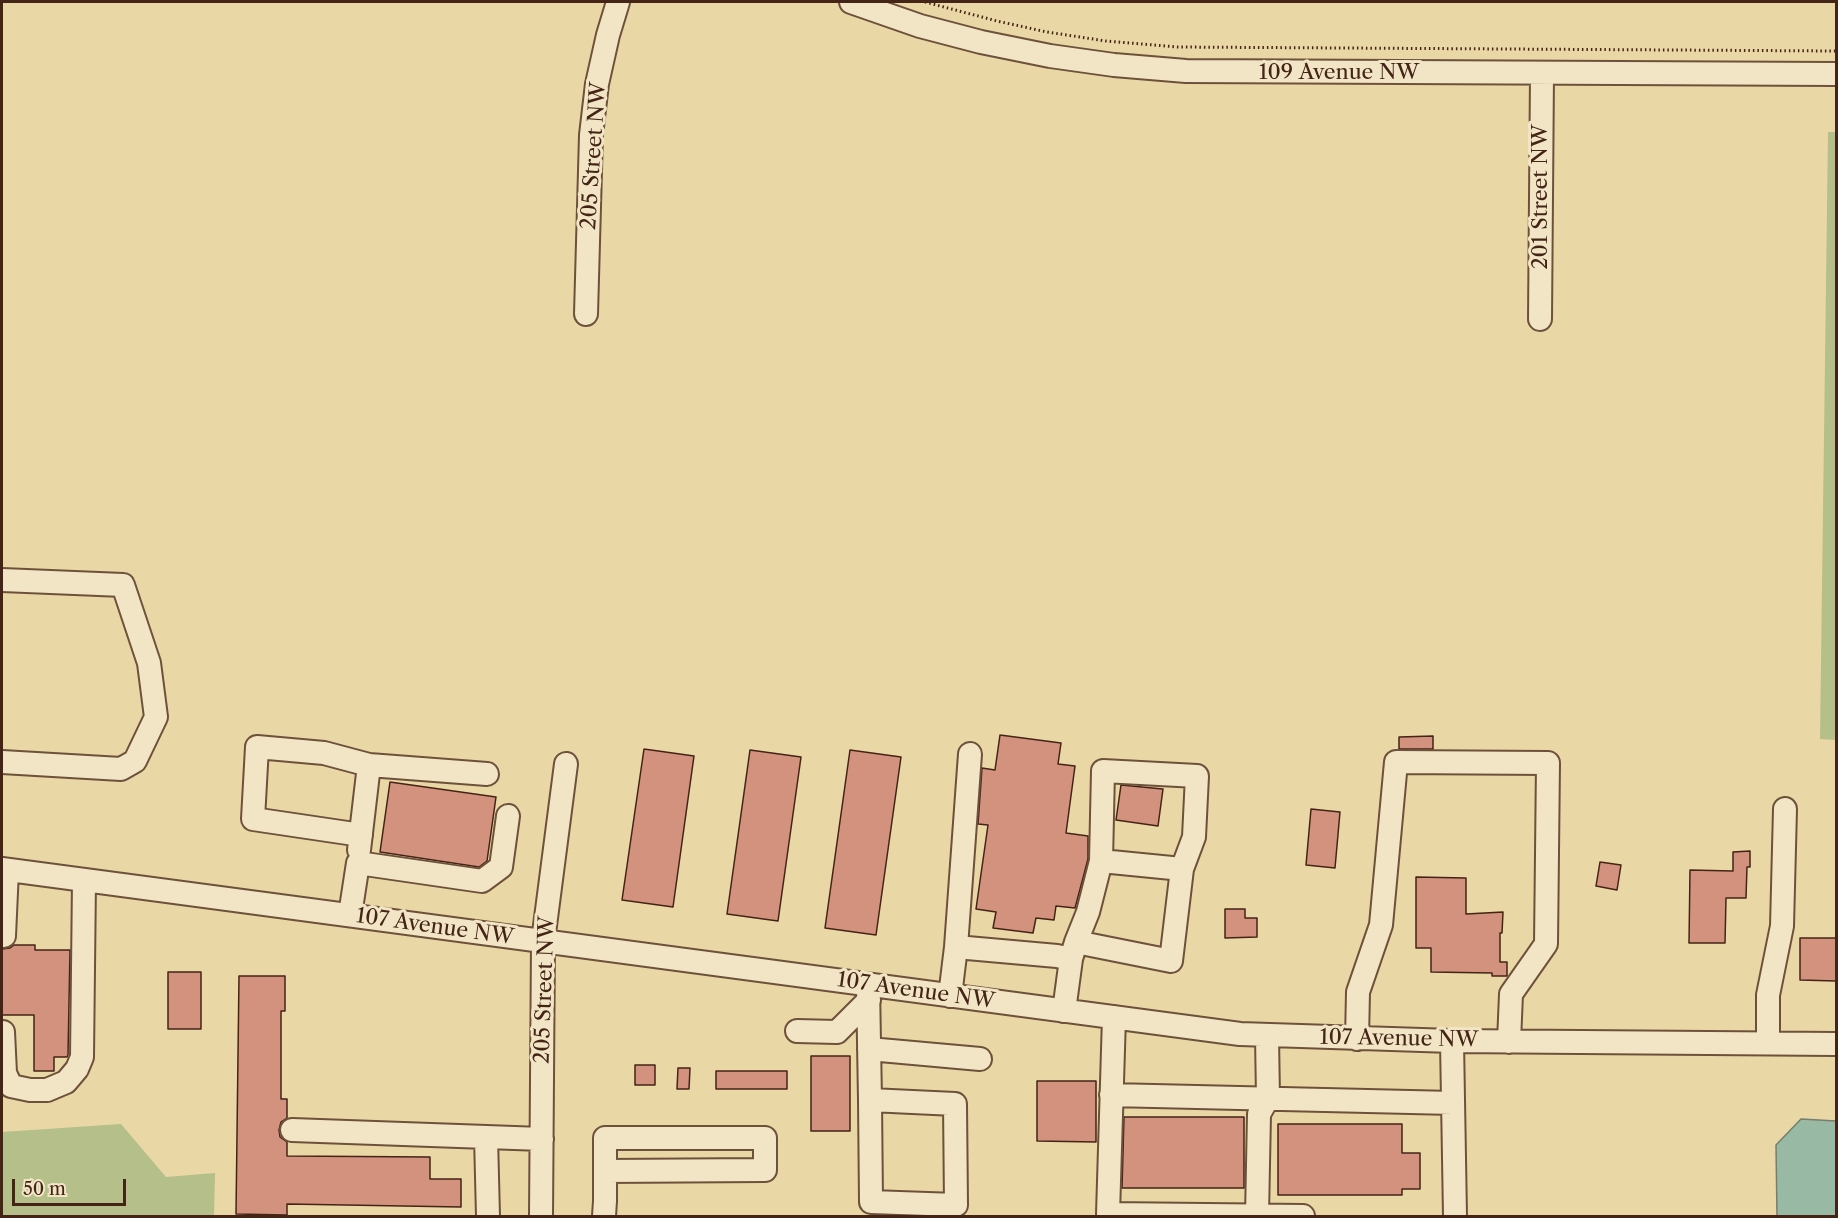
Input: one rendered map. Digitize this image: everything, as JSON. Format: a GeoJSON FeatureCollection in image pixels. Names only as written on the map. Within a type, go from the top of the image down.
{"type":"FeatureCollection","features":[{"type":"Feature","properties":{"kind":"street","name":"205 Street NW"},"geometry":{"type":"LineString","coordinates":[[586,314],[591,135],[594,104],[608,34],[618,2]]}},
{"type":"Feature","properties":{"kind":"street","name":"109 Avenue NW"},"geometry":{"type":"LineString","coordinates":[[851,2],[920,26],[981,42],[1050,56],[1186,72],[1836,74]]}},
{"type":"Feature","properties":{"kind":"street","name":"201 Street NW"},"geometry":{"type":"LineString","coordinates":[[1540,319],[1542,74]]}},
{"type":"Feature","properties":{"kind":"street"},"geometry":{"type":"LineString","coordinates":[[2,580],[123,585],[149,663],[156,717],[135,761],[121,770],[2,762]]}},
{"type":"Feature","properties":{"kind":"street"},"geometry":{"type":"LineString","coordinates":[[361,835],[253,819],[257,747],[324,753],[369,765],[487,774]]}},
{"type":"Feature","properties":{"kind":"street"},"geometry":{"type":"LineString","coordinates":[[950,996],[956,947],[970,754]]}},
{"type":"Feature","properties":{"kind":"street"},"geometry":{"type":"LineString","coordinates":[[1357,1039],[1358,992],[1381,925],[1396,762],[1548,763],[1546,944],[1511,993],[1509,1042]]}},
{"type":"Feature","properties":{"kind":"street","name":"205 Street NW"},"geometry":{"type":"LineString","coordinates":[[541,1216],[543,941],[566,764]]}},
{"type":"Feature","properties":{"kind":"street"},"geometry":{"type":"LineString","coordinates":[[350,915],[369,765]]}},
{"type":"Feature","properties":{"kind":"street"},"geometry":{"type":"LineString","coordinates":[[956,947],[1074,950],[1171,961],[1182,869],[1194,837],[1197,776],[1103,771],[1101,861],[1088,912],[1074,950],[1064,1011]]}},
{"type":"Feature","properties":{"kind":"street"},"geometry":{"type":"LineString","coordinates":[[1768,1043],[1768,994],[1782,926],[1785,809]]}},
{"type":"Feature","properties":{"kind":"street"},"geometry":{"type":"LineString","coordinates":[[358,863],[482,881],[501,867],[508,816]]}},
{"type":"Feature","properties":{"kind":"street"},"geometry":{"type":"LineString","coordinates":[[1101,861],[1182,869]]}},
{"type":"Feature","properties":{"kind":"street"},"geometry":{"type":"LineString","coordinates":[[3,936],[4,869]]}},
{"type":"Feature","properties":{"kind":"street","name":"107 Avenue NW"},"geometry":{"type":"LineString","coordinates":[[4,869],[543,941],[868,992],[950,996],[1240,1034],[1509,1042],[1836,1044]]}},
{"type":"Feature","properties":{"kind":"street"},"geometry":{"type":"LineString","coordinates":[[3,1032],[5,1073],[11,1086],[30,1090],[47,1090],[66,1082],[77,1069],[82,1057],[84,880]]}},
{"type":"Feature","properties":{"kind":"street"},"geometry":{"type":"LineString","coordinates":[[797,1031],[837,1032],[868,992]]}},
{"type":"Feature","properties":{"kind":"street"},"geometry":{"type":"LineString","coordinates":[[868,992],[871,1202],[956,1205],[955,1104],[870,1100]]}},
{"type":"Feature","properties":{"kind":"street"},"geometry":{"type":"LineString","coordinates":[[1114,1017],[1108,1214],[1303,1216]]}},
{"type":"Feature","properties":{"kind":"street"},"geometry":{"type":"LineString","coordinates":[[1257,1216],[1259,1114],[1268,1098],[1267,1036]]}},
{"type":"Feature","properties":{"kind":"street"},"geometry":{"type":"LineString","coordinates":[[1452,1041],[1455,1216]]}},
{"type":"Feature","properties":{"kind":"street"},"geometry":{"type":"LineString","coordinates":[[869,1049],[980,1059]]}},
{"type":"Feature","properties":{"kind":"street"},"geometry":{"type":"LineString","coordinates":[[1111,1095],[1453,1103]]}},
{"type":"Feature","properties":{"kind":"street"},"geometry":{"type":"LineString","coordinates":[[292,1130],[542,1139]]}},
{"type":"Feature","properties":{"kind":"street"},"geometry":{"type":"LineString","coordinates":[[486,1137],[488,1216]]}},
{"type":"Feature","properties":{"kind":"street"},"geometry":{"type":"LineString","coordinates":[[604,1216],[605,1138],[765,1138],[765,1170],[605,1172]]}},
{"type":"Feature","properties":{"kind":"path"},"geometry":{"type":"LineString","coordinates":[[925,2],[1047,32],[1106,41],[1178,47],[1836,51]]}},
{"type":"Feature","properties":{"kind":"shaded area"},"geometry":{"type":"Polygon","coordinates":[[[1828,132],[1836,132],[1836,740],[1820,739],[1828,132]]]}},
{"type":"Feature","properties":{"kind":"shaded area"},"geometry":{"type":"Polygon","coordinates":[[[1801,1119],[1836,1121],[1836,1216],[1777,1216],[1776,1145],[1801,1119]]]}},
{"type":"Feature","properties":{"kind":"shaded area"},"geometry":{"type":"Polygon","coordinates":[[[121,1124],[166,1177],[215,1173],[214,1216],[2,1216],[2,1132],[121,1124]]]}},
{"type":"Feature","properties":{"kind":"building"},"geometry":{"type":"Polygon","coordinates":[[[1000,735],[1061,743],[1058,764],[1075,766],[1066,833],[1088,836],[1088,859],[1075,908],[1056,906],[1054,920],[1036,918],[1033,933],[993,928],[996,912],[976,909],[988,825],[978,824],[982,768],[995,770],[1000,735]]]}},
{"type":"Feature","properties":{"kind":"building"},"geometry":{"type":"Polygon","coordinates":[[[1433,736],[1433,749],[1399,749],[1399,737],[1433,736]]]}},
{"type":"Feature","properties":{"kind":"building"},"geometry":{"type":"Polygon","coordinates":[[[644,749],[694,756],[673,907],[622,900],[644,749]]]}},
{"type":"Feature","properties":{"kind":"building"},"geometry":{"type":"Polygon","coordinates":[[[750,750],[801,757],[778,921],[727,914],[750,750]]]}},
{"type":"Feature","properties":{"kind":"building"},"geometry":{"type":"Polygon","coordinates":[[[850,750],[901,757],[876,935],[825,928],[850,750]]]}},
{"type":"Feature","properties":{"kind":"building"},"geometry":{"type":"Polygon","coordinates":[[[390,782],[496,797],[487,861],[479,867],[380,852],[390,782]]]}},
{"type":"Feature","properties":{"kind":"building"},"geometry":{"type":"Polygon","coordinates":[[[1121,785],[1163,789],[1158,826],[1116,820],[1121,785]]]}},
{"type":"Feature","properties":{"kind":"building"},"geometry":{"type":"Polygon","coordinates":[[[1311,809],[1340,812],[1335,868],[1306,865],[1311,809]]]}},
{"type":"Feature","properties":{"kind":"building"},"geometry":{"type":"Polygon","coordinates":[[[1750,851],[1746,898],[1726,898],[1725,943],[1689,943],[1690,870],[1733,871],[1733,852],[1750,851]]]}},
{"type":"Feature","properties":{"kind":"building"},"geometry":{"type":"Polygon","coordinates":[[[1600,862],[1621,865],[1617,890],[1596,886],[1600,862]]]}},
{"type":"Feature","properties":{"kind":"building"},"geometry":{"type":"Polygon","coordinates":[[[1416,877],[1466,878],[1466,914],[1503,912],[1500,962],[1507,962],[1507,976],[1492,976],[1492,973],[1431,972],[1431,948],[1416,948],[1416,877]]]}},
{"type":"Feature","properties":{"kind":"building"},"geometry":{"type":"Polygon","coordinates":[[[1225,909],[1245,909],[1245,918],[1257,918],[1257,937],[1225,938],[1225,909]]]}},
{"type":"Feature","properties":{"kind":"building"},"geometry":{"type":"Polygon","coordinates":[[[1800,938],[1836,938],[1836,981],[1800,980],[1800,938]]]}},
{"type":"Feature","properties":{"kind":"building"},"geometry":{"type":"Polygon","coordinates":[[[14,945],[35,945],[35,950],[70,950],[68,1055],[67,1057],[54,1057],[54,1071],[34,1071],[34,1015],[2,1015],[2,949],[14,945]]]}},
{"type":"Feature","properties":{"kind":"building"},"geometry":{"type":"Polygon","coordinates":[[[168,972],[201,972],[201,1029],[168,1029],[168,972]]]}},
{"type":"Feature","properties":{"kind":"building"},"geometry":{"type":"Polygon","coordinates":[[[239,976],[285,976],[285,1011],[281,1011],[281,1099],[287,1099],[287,1118],[281,1122],[279,1130],[280,1137],[287,1142],[287,1156],[430,1157],[430,1179],[461,1179],[461,1207],[287,1204],[287,1215],[236,1214],[239,976]]]}},
{"type":"Feature","properties":{"kind":"building"},"geometry":{"type":"Polygon","coordinates":[[[811,1056],[850,1056],[850,1131],[811,1131],[811,1056]]]}},
{"type":"Feature","properties":{"kind":"building"},"geometry":{"type":"Polygon","coordinates":[[[635,1065],[655,1065],[655,1085],[635,1085],[635,1065]]]}},
{"type":"Feature","properties":{"kind":"building"},"geometry":{"type":"Polygon","coordinates":[[[678,1068],[690,1068],[689,1089],[677,1089],[678,1068]]]}},
{"type":"Feature","properties":{"kind":"building"},"geometry":{"type":"Polygon","coordinates":[[[716,1071],[787,1071],[787,1089],[716,1089],[716,1071]]]}},
{"type":"Feature","properties":{"kind":"building"},"geometry":{"type":"Polygon","coordinates":[[[1037,1081],[1096,1081],[1096,1142],[1037,1141],[1037,1081]]]}},
{"type":"Feature","properties":{"kind":"building"},"geometry":{"type":"Polygon","coordinates":[[[1124,1117],[1244,1117],[1244,1188],[1122,1188],[1124,1117]]]}},
{"type":"Feature","properties":{"kind":"building"},"geometry":{"type":"Polygon","coordinates":[[[1278,1124],[1402,1124],[1402,1153],[1420,1153],[1420,1189],[1402,1189],[1402,1195],[1278,1195],[1278,1124]]]}}]}
